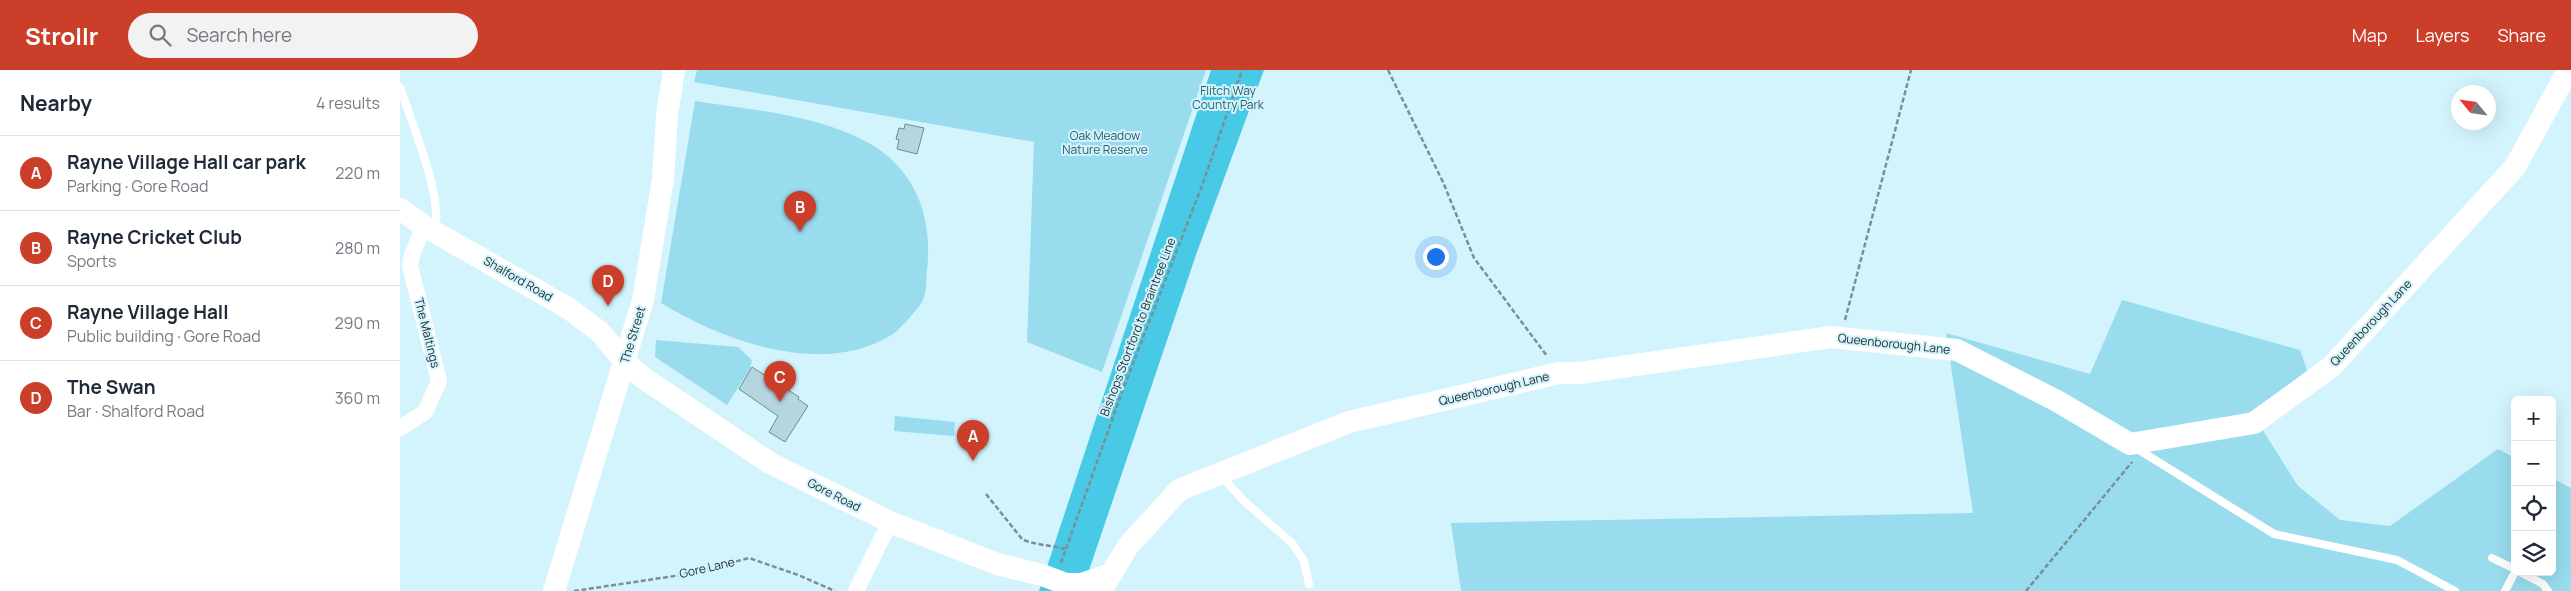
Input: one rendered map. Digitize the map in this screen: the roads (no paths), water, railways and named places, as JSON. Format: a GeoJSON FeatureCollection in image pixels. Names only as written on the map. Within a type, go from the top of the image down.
{"type":"FeatureCollection","features":[{"type":"Feature","properties":{"kind":"street","name":"The Street"},"geometry":{"type":"LineString","coordinates":[[554,591],[643,300],[654,243],[674,70]]}},
{"type":"Feature","properties":{"kind":"street","name":"Queenborough Lane"},"geometry":{"type":"LineString","coordinates":[[1106,583],[1128,546],[1179,490],[1350,422],[1559,373],[1580,373],[1840,338],[1957,350],[2057,401],[2136,448],[2254,423],[2331,367],[2515,167],[2564,78],[2571,70]]}},
{"type":"Feature","properties":{"kind":"street","name":"Shalford Road"},"geometry":{"type":"LineString","coordinates":[[400,209],[429,228],[568,308],[600,332],[625,362]]}},
{"type":"Feature","properties":{"kind":"street","name":"The Maltings"},"geometry":{"type":"LineString","coordinates":[[400,428],[425,412],[439,381],[410,266],[412,255],[429,228]]}},
{"type":"Feature","properties":{"kind":"street","name":"Gore Road"},"geometry":{"type":"LineString","coordinates":[[625,362],[642,377],[770,463],[890,522],[997,564],[1060,579]]}},
{"type":"Feature","properties":{"kind":"street"},"geometry":{"type":"LineString","coordinates":[[856,591],[890,522]]}},
{"type":"Feature","properties":{"kind":"street"},"geometry":{"type":"LineString","coordinates":[[1060,579],[1082,584],[1106,583]]}},
{"type":"Feature","properties":{"kind":"lane"},"geometry":{"type":"LineString","coordinates":[[400,87],[430,180],[436,208],[429,228]]}},
{"type":"Feature","properties":{"kind":"lane"},"geometry":{"type":"LineString","coordinates":[[2136,448],[2274,534],[2397,560],[2455,591]]}},
{"type":"Feature","properties":{"kind":"lane"},"geometry":{"type":"LineString","coordinates":[[1218,473],[1244,501],[1292,543],[1304,561],[1310,584]]}},
{"type":"Feature","properties":{"kind":"lane"},"geometry":{"type":"LineString","coordinates":[[2492,558],[2511,569]]}},
{"type":"Feature","properties":{"kind":"lane"},"geometry":{"type":"LineString","coordinates":[[2504,591],[2512,576]]}},
{"type":"Feature","properties":{"kind":"lane"},"geometry":{"type":"LineString","coordinates":[[2528,576],[2543,584],[2548,591]]}},
{"type":"Feature","properties":{"kind":"place","name":"Rayne Cricket Club"},"geometry":{"type":"Point","coordinates":[800,232]}},
{"type":"Feature","properties":{"kind":"place","name":"The Swan"},"geometry":{"type":"Point","coordinates":[608,306]}},
{"type":"Feature","properties":{"kind":"place","name":"Rayne Village Hall"},"geometry":{"type":"Point","coordinates":[780,402]}},
{"type":"Feature","properties":{"kind":"place","name":"Rayne Village Hall car park"},"geometry":{"type":"Point","coordinates":[973,461]}},
{"type":"Feature","properties":{"kind":"park label","name":"Flitch Way Country Park"},"geometry":{"type":"Point","coordinates":[1228,98]}},
{"type":"Feature","properties":{"kind":"park label","name":"Oak Meadow Nature Reserve"},"geometry":{"type":"Point","coordinates":[1105,143]}}]}
